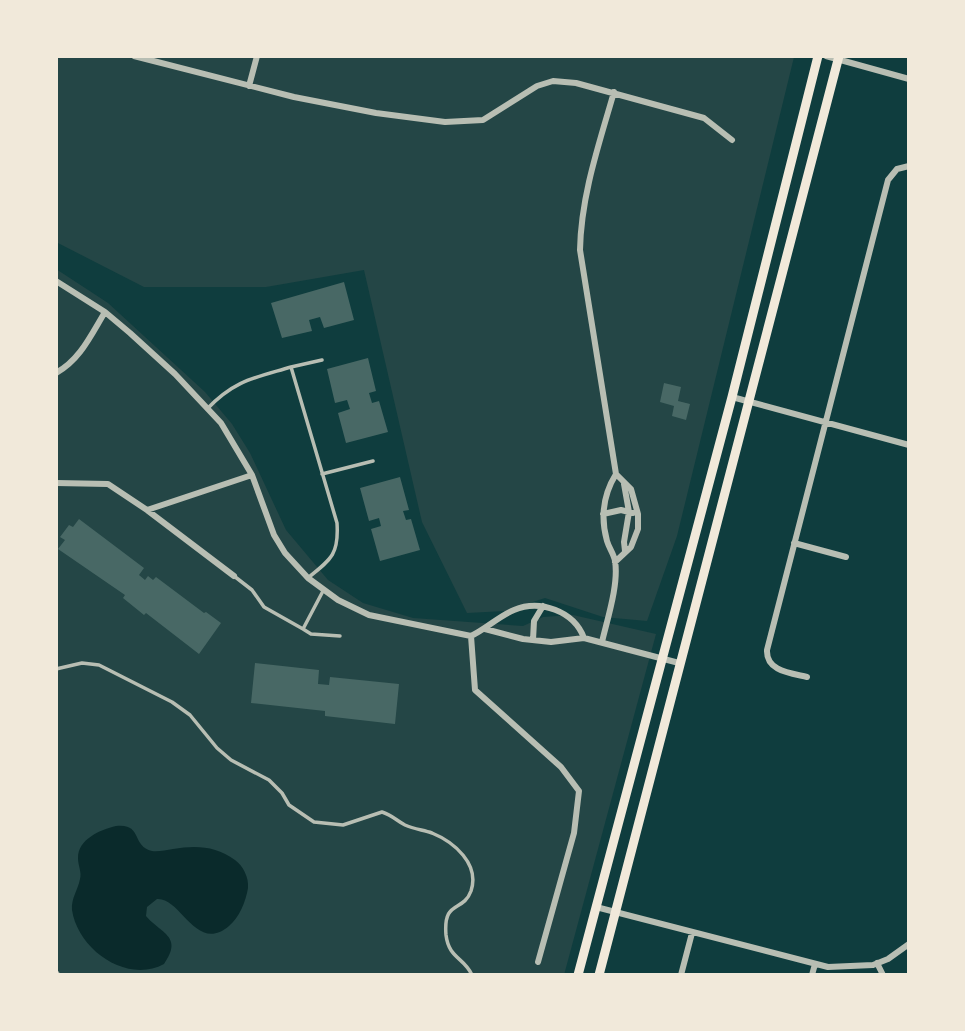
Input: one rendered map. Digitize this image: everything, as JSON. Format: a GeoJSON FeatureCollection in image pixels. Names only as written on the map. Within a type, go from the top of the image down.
{"type":"FeatureCollection","features":[{"type":"Feature","properties":{"kind":"main road"},"geometry":{"type":"LineString","coordinates":[[578,975],[732,397],[818,56]]}},
{"type":"Feature","properties":{"kind":"main road"},"geometry":{"type":"LineString","coordinates":[[599,975],[838,58]]}},
{"type":"Feature","properties":{"kind":"street"},"geometry":{"type":"LineString","coordinates":[[134,56],[249,86],[376,113],[467,122],[483,120],[537,86],[553,81],[576,83],[704,118],[732,141]]}},
{"type":"Feature","properties":{"kind":"street"},"geometry":{"type":"LineString","coordinates":[[249,86],[257,56]]}},
{"type":"Feature","properties":{"kind":"street"},"geometry":{"type":"LineString","coordinates":[[826,56],[909,79]]}},
{"type":"Feature","properties":{"kind":"street"},"geometry":{"type":"LineString","coordinates":[[614,92],[580,221],[580,250],[616,474],[631,489],[638,514],[638,529],[631,547],[615,562]]}},
{"type":"Feature","properties":{"kind":"street"},"geometry":{"type":"LineString","coordinates":[[807,677],[773,666],[767,660],[767,650],[888,180],[897,169],[909,166]]}},
{"type":"Feature","properties":{"kind":"street"},"geometry":{"type":"LineString","coordinates":[[56,281],[105,312],[175,374],[226,429],[252,475],[274,535],[285,554],[323,591],[369,615],[471,636],[513,610],[543,606],[565,614],[580,628],[584,638]]}},
{"type":"Feature","properties":{"kind":"street"},"geometry":{"type":"LineString","coordinates":[[56,373],[68,367],[82,350],[105,312]]}},
{"type":"Feature","properties":{"kind":"street"},"geometry":{"type":"LineString","coordinates":[[732,397],[909,445]]}},
{"type":"Feature","properties":{"kind":"street"},"geometry":{"type":"LineString","coordinates":[[602,642],[614,589],[615,562],[607,541],[603,503],[616,474]]}},
{"type":"Feature","properties":{"kind":"street"},"geometry":{"type":"LineString","coordinates":[[147,510],[252,475]]}},
{"type":"Feature","properties":{"kind":"street"},"geometry":{"type":"LineString","coordinates":[[56,483],[108,484],[234,576]]}},
{"type":"Feature","properties":{"kind":"street"},"geometry":{"type":"LineString","coordinates":[[624,484],[629,512],[625,551]]}},
{"type":"Feature","properties":{"kind":"street"},"geometry":{"type":"LineString","coordinates":[[603,514],[621,510],[638,514]]}},
{"type":"Feature","properties":{"kind":"street"},"geometry":{"type":"LineString","coordinates":[[794,543],[846,557]]}},
{"type":"Feature","properties":{"kind":"street"},"geometry":{"type":"LineString","coordinates":[[533,640],[534,621],[543,606]]}},
{"type":"Feature","properties":{"kind":"street"},"geometry":{"type":"LineString","coordinates":[[485,629],[551,642],[584,638],[679,663]]}},
{"type":"Feature","properties":{"kind":"street"},"geometry":{"type":"LineString","coordinates":[[471,636],[475,690],[561,767],[579,791],[574,833],[538,962]]}},
{"type":"Feature","properties":{"kind":"street"},"geometry":{"type":"LineString","coordinates":[[596,907],[815,964],[843,968],[877,963],[909,944]]}},
{"type":"Feature","properties":{"kind":"street"},"geometry":{"type":"LineString","coordinates":[[681,975],[691,933]]}},
{"type":"Feature","properties":{"kind":"street"},"geometry":{"type":"LineString","coordinates":[[877,963],[883,975]]}},
{"type":"Feature","properties":{"kind":"street"},"geometry":{"type":"LineString","coordinates":[[813,975],[815,964]]}},
{"type":"Feature","properties":{"kind":"lane"},"geometry":{"type":"LineString","coordinates":[[206,409],[237,384],[322,360]]}},
{"type":"Feature","properties":{"kind":"lane"},"geometry":{"type":"LineString","coordinates":[[291,367],[337,523],[338,542],[327,563],[308,579]]}},
{"type":"Feature","properties":{"kind":"lane"},"geometry":{"type":"LineString","coordinates":[[323,474],[373,461]]}},
{"type":"Feature","properties":{"kind":"lane"},"geometry":{"type":"LineString","coordinates":[[234,576],[252,590],[264,607],[311,634],[340,636]]}},
{"type":"Feature","properties":{"kind":"lane"},"geometry":{"type":"LineString","coordinates":[[303,629],[323,591]]}},
{"type":"Feature","properties":{"kind":"lane"},"geometry":{"type":"LineString","coordinates":[[56,669],[82,663],[99,665],[172,702],[190,715],[217,748],[231,760],[269,780],[289,805],[314,822],[344,825],[382,812],[390,814],[404,825],[430,832],[452,845],[468,864],[472,882],[467,897],[448,912],[447,940],[450,951],[467,966],[472,975]]}},
{"type":"Feature","properties":{"kind":"shaded area"},"geometry":{"type":"Polygon","coordinates":[[[56,56],[794,57],[677,536],[647,621],[603,617],[545,598],[505,611],[467,613],[422,522],[364,270],[266,287],[144,287],[56,242],[56,56]]]}},
{"type":"Feature","properties":{"kind":"shaded area"},"geometry":{"type":"Polygon","coordinates":[[[56,269],[108,303],[205,392],[232,424],[250,453],[286,530],[328,580],[363,603],[413,618],[523,626],[543,617],[573,615],[656,634],[564,975],[56,975],[56,269]]]}},
{"type":"Feature","properties":{"kind":"shaded area"},"geometry":{"type":"Polygon","coordinates":[[[116,826],[130,828],[141,845],[152,851],[205,848],[221,852],[235,860],[241,865],[248,880],[244,904],[236,919],[217,933],[207,933],[198,929],[174,906],[157,899],[147,907],[146,916],[171,941],[170,955],[164,964],[135,970],[106,960],[84,938],[76,925],[72,906],[80,876],[79,851],[86,841],[97,833],[116,826]]]}},
{"type":"Feature","properties":{"kind":"building"},"geometry":{"type":"Polygon","coordinates":[[[344,282],[354,320],[324,328],[320,317],[309,320],[312,331],[282,338],[271,303],[344,282]]]}},
{"type":"Feature","properties":{"kind":"building"},"geometry":{"type":"Polygon","coordinates":[[[368,358],[376,391],[369,393],[372,403],[379,401],[388,432],[346,443],[338,413],[350,409],[347,400],[335,403],[327,369],[368,358]]]}},
{"type":"Feature","properties":{"kind":"building"},"geometry":{"type":"Polygon","coordinates":[[[664,383],[681,387],[678,401],[690,404],[686,420],[672,416],[674,406],[660,402],[664,383]]]}},
{"type":"Feature","properties":{"kind":"building"},"geometry":{"type":"Polygon","coordinates":[[[400,477],[409,510],[403,511],[406,520],[411,519],[420,550],[380,561],[371,529],[381,526],[379,518],[369,521],[360,488],[400,477]]]}},
{"type":"Feature","properties":{"kind":"building"},"geometry":{"type":"Polygon","coordinates":[[[79,519],[144,568],[139,575],[145,580],[148,576],[153,580],[156,577],[221,623],[199,654],[146,613],[144,615],[123,598],[125,595],[58,549],[65,540],[60,537],[69,525],[73,527],[79,519]]]}},
{"type":"Feature","properties":{"kind":"building"},"geometry":{"type":"Polygon","coordinates":[[[255,663],[319,670],[318,684],[329,685],[330,677],[399,684],[395,724],[325,716],[325,711],[251,703],[255,663]]]}}]}
